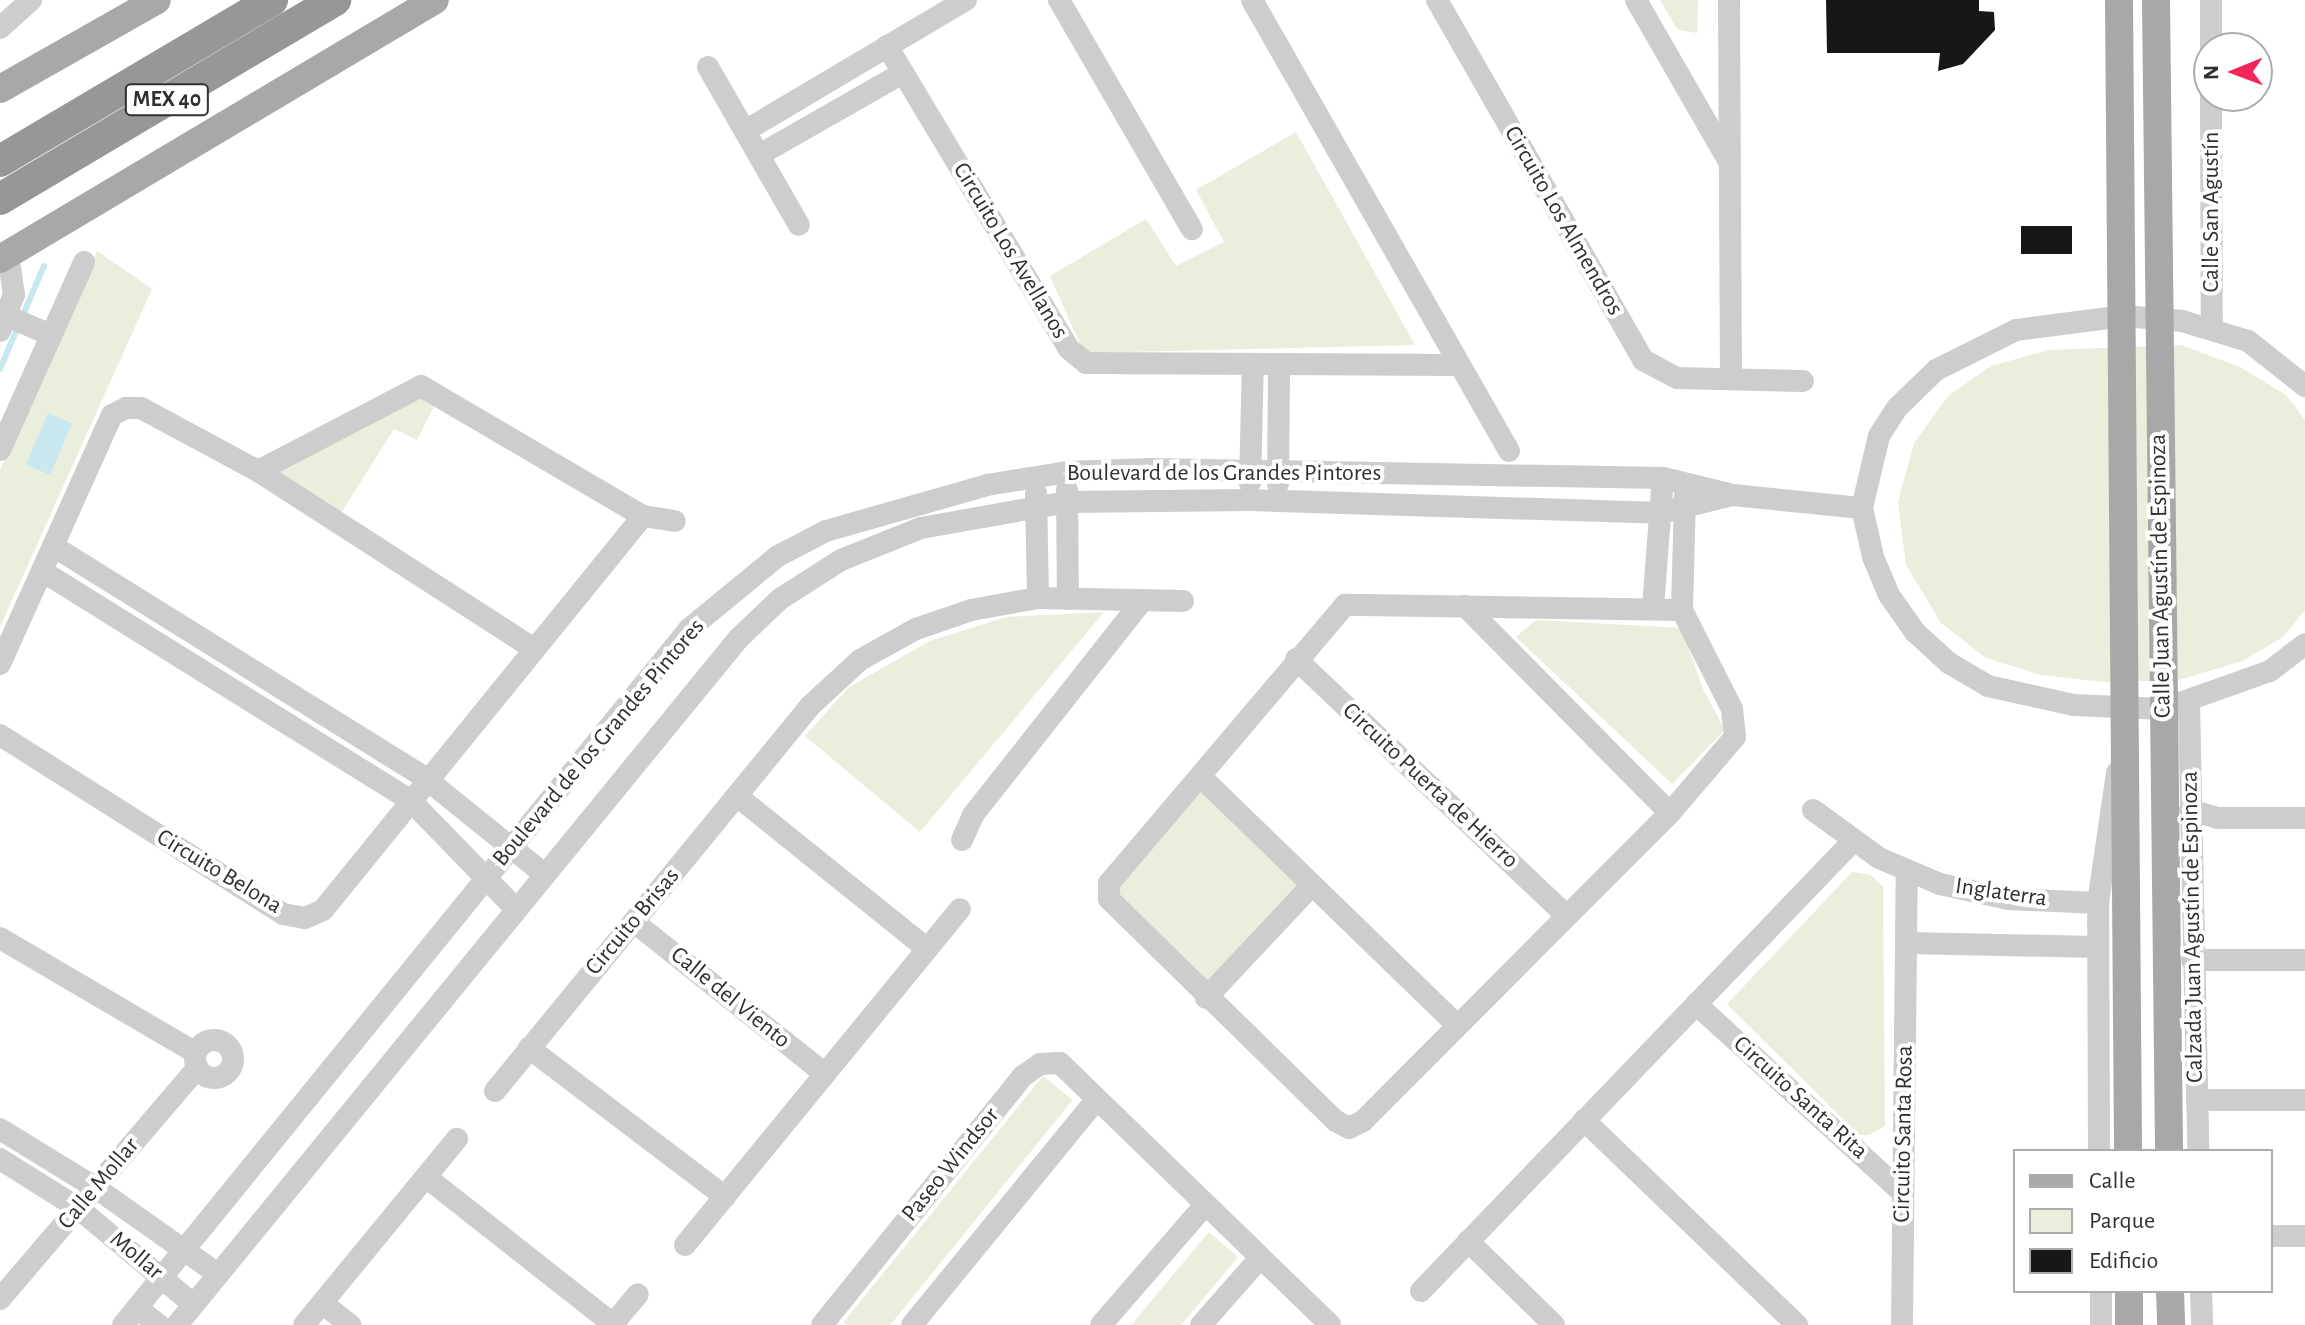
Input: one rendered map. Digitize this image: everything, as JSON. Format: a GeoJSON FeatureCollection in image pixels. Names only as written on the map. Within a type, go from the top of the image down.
{"type":"FeatureCollection","features":[{"type":"Feature","properties":{"kind":"highway","name":"MEX 40"},"geometry":{"type":"LineString","coordinates":[[0,161],[272,0]]}},
{"type":"Feature","properties":{"kind":"highway","name":"MEX 40"},"geometry":{"type":"LineString","coordinates":[[0,199],[335,0]]}},
{"type":"Feature","properties":{"kind":"main road"},"geometry":{"type":"LineString","coordinates":[[0,89],[157,0]]}},
{"type":"Feature","properties":{"kind":"main road"},"geometry":{"type":"LineString","coordinates":[[4,257],[435,0]]}},
{"type":"Feature","properties":{"kind":"main road","name":"Calle Juan Agustín de Espinoza"},"geometry":{"type":"LineString","coordinates":[[2119,0],[2124,316],[2128,1149]]}},
{"type":"Feature","properties":{"kind":"main road","name":"Calle Juan Agustín de Espinoza"},"geometry":{"type":"LineString","coordinates":[[2156,0],[2158,318],[2176,706],[2169,1149]]}},
{"type":"Feature","properties":{"kind":"main road"},"geometry":{"type":"LineString","coordinates":[[2129,1293],[2129,1325]]}},
{"type":"Feature","properties":{"kind":"main road"},"geometry":{"type":"LineString","coordinates":[[2170,1293],[2171,1325]]}},
{"type":"Feature","properties":{"kind":"street"},"geometry":{"type":"LineString","coordinates":[[0,28],[31,0]]}},
{"type":"Feature","properties":{"kind":"street"},"geometry":{"type":"LineString","coordinates":[[745,131],[966,0]]}},
{"type":"Feature","properties":{"kind":"street"},"geometry":{"type":"LineString","coordinates":[[1059,0],[1192,229]]}},
{"type":"Feature","properties":{"kind":"street"},"geometry":{"type":"LineString","coordinates":[[1252,0],[1509,451]]}},
{"type":"Feature","properties":{"kind":"street","name":"Circuito Los Almendros"},"geometry":{"type":"LineString","coordinates":[[1437,0],[1643,360],[1677,378],[1803,381]]}},
{"type":"Feature","properties":{"kind":"street"},"geometry":{"type":"LineString","coordinates":[[1636,0],[1730,163]]}},
{"type":"Feature","properties":{"kind":"street"},"geometry":{"type":"LineString","coordinates":[[1729,0],[1731,378]]}},
{"type":"Feature","properties":{"kind":"street"},"geometry":{"type":"LineString","coordinates":[[2211,0],[2211,32]]}},
{"type":"Feature","properties":{"kind":"street","name":"Circuito Los Avellanos"},"geometry":{"type":"LineString","coordinates":[[887,46],[1076,358],[1097,364],[1458,365]]}},
{"type":"Feature","properties":{"kind":"street"},"geometry":{"type":"LineString","coordinates":[[708,67],[799,225]]}},
{"type":"Feature","properties":{"kind":"street"},"geometry":{"type":"LineString","coordinates":[[759,155],[903,73]]}},
{"type":"Feature","properties":{"kind":"street","name":"Calle San Agustín"},"geometry":{"type":"LineString","coordinates":[[2211,112],[2212,328]]}},
{"type":"Feature","properties":{"kind":"street"},"geometry":{"type":"LineString","coordinates":[[4,257],[14,295],[8,322],[46,333]]}},
{"type":"Feature","properties":{"kind":"street"},"geometry":{"type":"LineString","coordinates":[[0,450],[46,333],[84,262]]}},
{"type":"Feature","properties":{"kind":"street"},"geometry":{"type":"LineString","coordinates":[[2305,386],[2248,341],[2212,328],[2158,318],[2124,316],[2016,330],[1936,370],[1897,408],[1879,436],[1862,508],[1873,557],[1889,595],[1915,632],[1949,663],[1988,686],[2125,720],[2176,706],[2270,671],[2305,644]]}},
{"type":"Feature","properties":{"kind":"street"},"geometry":{"type":"LineString","coordinates":[[1250,500],[1253,364]]}},
{"type":"Feature","properties":{"kind":"street"},"geometry":{"type":"LineString","coordinates":[[1278,501],[1279,365]]}},
{"type":"Feature","properties":{"kind":"street"},"geometry":{"type":"LineString","coordinates":[[258,471],[421,386],[643,516],[675,521]]}},
{"type":"Feature","properties":{"kind":"street"},"geometry":{"type":"LineString","coordinates":[[0,664],[112,415],[126,408],[141,408],[258,471],[533,648]]}},
{"type":"Feature","properties":{"kind":"street","name":"Boulevard de los Grandes Pintores"},"geometry":{"type":"LineString","coordinates":[[130,1317],[689,629],[778,556],[863,517],[1036,476],[1067,472],[1278,471],[1663,478],[1686,481],[1733,495],[1862,508]]}},
{"type":"Feature","properties":{"kind":"street"},"geometry":{"type":"LineString","coordinates":[[1067,472],[1068,599]]}},
{"type":"Feature","properties":{"kind":"street"},"geometry":{"type":"LineString","coordinates":[[1036,476],[1038,598]]}},
{"type":"Feature","properties":{"kind":"street"},"geometry":{"type":"LineString","coordinates":[[1653,607],[1663,478]]}},
{"type":"Feature","properties":{"kind":"street"},"geometry":{"type":"LineString","coordinates":[[1682,610],[1653,607],[1345,605],[1296,659],[1106,892],[1206,998],[1336,1121],[1349,1128],[1363,1121],[1564,913],[1670,813],[1738,730],[1732,709],[1682,610],[1686,481]]}},
{"type":"Feature","properties":{"kind":"street","name":"Boulevard de los Grandes Pintores"},"geometry":{"type":"LineString","coordinates":[[177,1325],[738,639],[780,599],[878,543],[970,515],[1067,502],[1250,500],[1660,513],[1685,510],[1733,495]]}},
{"type":"Feature","properties":{"kind":"street","name":"Circuito Belona"},"geometry":{"type":"LineString","coordinates":[[0,735],[283,914],[305,918],[323,910],[425,778],[643,516]]}},
{"type":"Feature","properties":{"kind":"street"},"geometry":{"type":"LineString","coordinates":[[53,546],[425,778],[544,874]]}},
{"type":"Feature","properties":{"kind":"street"},"geometry":{"type":"LineString","coordinates":[[42,571],[409,799],[515,908]]}},
{"type":"Feature","properties":{"kind":"street","name":"Circuito Brisas"},"geometry":{"type":"LineString","coordinates":[[495,1091],[810,706],[860,660],[916,629],[971,610],[1038,598],[1183,601]]}},
{"type":"Feature","properties":{"kind":"street"},"geometry":{"type":"LineString","coordinates":[[962,840],[973,815],[1143,600]]}},
{"type":"Feature","properties":{"kind":"street"},"geometry":{"type":"LineString","coordinates":[[1465,606],[1670,813]]}},
{"type":"Feature","properties":{"kind":"street","name":"Circuito Puerta de Hierro"},"geometry":{"type":"LineString","coordinates":[[1296,659],[1564,913]]}},
{"type":"Feature","properties":{"kind":"street","name":"Calzada Juan Agustín de Espinoza"},"geometry":{"type":"LineString","coordinates":[[2176,706],[2190,810],[2198,1149]]}},
{"type":"Feature","properties":{"kind":"street"},"geometry":{"type":"LineString","coordinates":[[2099,1149],[2098,903],[2104,834],[2125,720]]}},
{"type":"Feature","properties":{"kind":"street"},"geometry":{"type":"LineString","coordinates":[[1201,777],[1456,1024]]}},
{"type":"Feature","properties":{"kind":"street"},"geometry":{"type":"LineString","coordinates":[[737,796],[927,949]]}},
{"type":"Feature","properties":{"kind":"street","name":"Inglaterra"},"geometry":{"type":"LineString","coordinates":[[1813,810],[1852,842],[1907,872],[2008,899],[2098,903]]}},
{"type":"Feature","properties":{"kind":"street"},"geometry":{"type":"LineString","coordinates":[[2190,810],[2218,818],[2305,818]]}},
{"type":"Feature","properties":{"kind":"street"},"geometry":{"type":"LineString","coordinates":[[1421,1291],[1852,842]]}},
{"type":"Feature","properties":{"kind":"street","name":"Circuito Santa Rosa"},"geometry":{"type":"LineString","coordinates":[[1902,1325],[1907,872]]}},
{"type":"Feature","properties":{"kind":"street"},"geometry":{"type":"LineString","coordinates":[[1206,998],[1312,885]]}},
{"type":"Feature","properties":{"kind":"street"},"geometry":{"type":"LineString","coordinates":[[685,1245],[960,909]]}},
{"type":"Feature","properties":{"kind":"street","name":"Calle del Viento"},"geometry":{"type":"LineString","coordinates":[[634,922],[825,1074]]}},
{"type":"Feature","properties":{"kind":"street","name":"Calle Mollar"},"geometry":{"type":"LineString","coordinates":[[0,938],[196,1060],[96,1188],[0,1299]]}},
{"type":"Feature","properties":{"kind":"street","name":"Inglaterra"},"geometry":{"type":"LineString","coordinates":[[1907,943],[2097,947]]}},
{"type":"Feature","properties":{"kind":"street"},"geometry":{"type":"LineString","coordinates":[[2192,960],[2305,960]]}},
{"type":"Feature","properties":{"kind":"street","name":"Circuito Santa Rita"},"geometry":{"type":"LineString","coordinates":[[1696,1004],[1903,1193]]}},
{"type":"Feature","properties":{"kind":"street"},"geometry":{"type":"LineString","coordinates":[[529,1048],[725,1197]]}},
{"type":"Feature","properties":{"kind":"street","name":"Paseo Windsor"},"geometry":{"type":"LineString","coordinates":[[822,1325],[1023,1076],[1040,1064],[1060,1063],[1330,1325]]}},
{"type":"Feature","properties":{"kind":"street"},"geometry":{"type":"LineString","coordinates":[[912,1325],[1097,1099]]}},
{"type":"Feature","properties":{"kind":"street"},"geometry":{"type":"LineString","coordinates":[[2197,1100],[2305,1100]]}},
{"type":"Feature","properties":{"kind":"street"},"geometry":{"type":"LineString","coordinates":[[1584,1120],[1797,1325]]}},
{"type":"Feature","properties":{"kind":"street","name":"Mollar"},"geometry":{"type":"LineString","coordinates":[[0,1129],[96,1188],[218,1274]]}},
{"type":"Feature","properties":{"kind":"street"},"geometry":{"type":"LineString","coordinates":[[304,1325],[457,1139]]}},
{"type":"Feature","properties":{"kind":"street","name":"Mollar"},"geometry":{"type":"LineString","coordinates":[[0,1159],[78,1208],[193,1304]]}},
{"type":"Feature","properties":{"kind":"street"},"geometry":{"type":"LineString","coordinates":[[426,1177],[612,1325],[638,1294]]}},
{"type":"Feature","properties":{"kind":"street"},"geometry":{"type":"LineString","coordinates":[[1101,1325],[1205,1205]]}},
{"type":"Feature","properties":{"kind":"street"},"geometry":{"type":"LineString","coordinates":[[2273,1236],[2305,1236]]}},
{"type":"Feature","properties":{"kind":"street"},"geometry":{"type":"LineString","coordinates":[[1468,1241],[1554,1325]]}},
{"type":"Feature","properties":{"kind":"street"},"geometry":{"type":"LineString","coordinates":[[1201,1325],[1260,1258]]}},
{"type":"Feature","properties":{"kind":"street"},"geometry":{"type":"LineString","coordinates":[[2101,1293],[2101,1325]]}},
{"type":"Feature","properties":{"kind":"street"},"geometry":{"type":"LineString","coordinates":[[2201,1293],[2202,1325]]}},
{"type":"Feature","properties":{"kind":"street"},"geometry":{"type":"LineString","coordinates":[[322,1303],[350,1325]]}},
{"type":"Feature","properties":{"kind":"street"},"geometry":{"type":"LineString","coordinates":[[130,1317],[159,1325]]}},
{"type":"Feature","properties":{"kind":"green space"},"geometry":{"type":"Polygon","coordinates":[[[1660,0],[1698,0],[1697,33],[1678,30],[1660,0]]]}},
{"type":"Feature","properties":{"kind":"green space"},"geometry":{"type":"Polygon","coordinates":[[[1296,132],[1415,345],[1084,353],[1050,276],[1146,219],[1176,266],[1224,242],[1196,190],[1296,132]]]}},
{"type":"Feature","properties":{"kind":"green space"},"geometry":{"type":"Polygon","coordinates":[[[97,251],[152,289],[0,627],[0,470],[97,251]]]}},
{"type":"Feature","properties":{"kind":"green space"},"geometry":{"type":"Polygon","coordinates":[[[2181,345],[2240,367],[2286,395],[2305,420],[2305,610],[2283,637],[2242,661],[2179,680],[2104,682],[2041,675],[1986,658],[1941,623],[1906,565],[1898,502],[1914,443],[1948,396],[1991,366],[2048,350],[2181,345]]]}},
{"type":"Feature","properties":{"kind":"green space"},"geometry":{"type":"Polygon","coordinates":[[[421,391],[437,401],[417,440],[394,429],[338,518],[265,472],[421,391]]]}},
{"type":"Feature","properties":{"kind":"green space"},"geometry":{"type":"Polygon","coordinates":[[[1104,612],[920,832],[805,736],[849,687],[930,641],[1006,617],[1104,612]]]}},
{"type":"Feature","properties":{"kind":"green space"},"geometry":{"type":"Polygon","coordinates":[[[1536,620],[1682,628],[1703,689],[1725,730],[1672,784],[1516,637],[1536,620]]]}},
{"type":"Feature","properties":{"kind":"green space"},"geometry":{"type":"Polygon","coordinates":[[[1202,785],[1304,884],[1206,985],[1104,886],[1202,785]]]}},
{"type":"Feature","properties":{"kind":"green space"},"geometry":{"type":"Polygon","coordinates":[[[1852,872],[1871,875],[1883,887],[1885,1126],[1869,1135],[1859,1135],[1727,1004],[1852,872]]]}},
{"type":"Feature","properties":{"kind":"green space"},"geometry":{"type":"Polygon","coordinates":[[[1043,1076],[1073,1100],[890,1325],[847,1325],[844,1322],[1043,1076]]]}},
{"type":"Feature","properties":{"kind":"green space"},"geometry":{"type":"Polygon","coordinates":[[[1209,1232],[1238,1257],[1181,1325],[1131,1325],[1209,1232]]]}},
{"type":"Feature","properties":{"kind":"water"},"geometry":{"type":"Polygon","coordinates":[[[48,413],[72,423],[50,475],[26,465],[48,413]]]}},
{"type":"Feature","properties":{"kind":"building"},"geometry":{"type":"Polygon","coordinates":[[[1826,0],[1979,0],[1979,11],[1994,12],[1995,30],[1963,64],[1938,71],[1940,53],[1827,53],[1826,0]]]}},
{"type":"Feature","properties":{"kind":"building"},"geometry":{"type":"Polygon","coordinates":[[[2021,226],[2072,226],[2072,254],[2021,254],[2021,226]]]}},
{"type":"Feature","properties":{"kind":"waterway"},"geometry":{"type":"LineString","coordinates":[[0,369],[44,266]]}}]}
